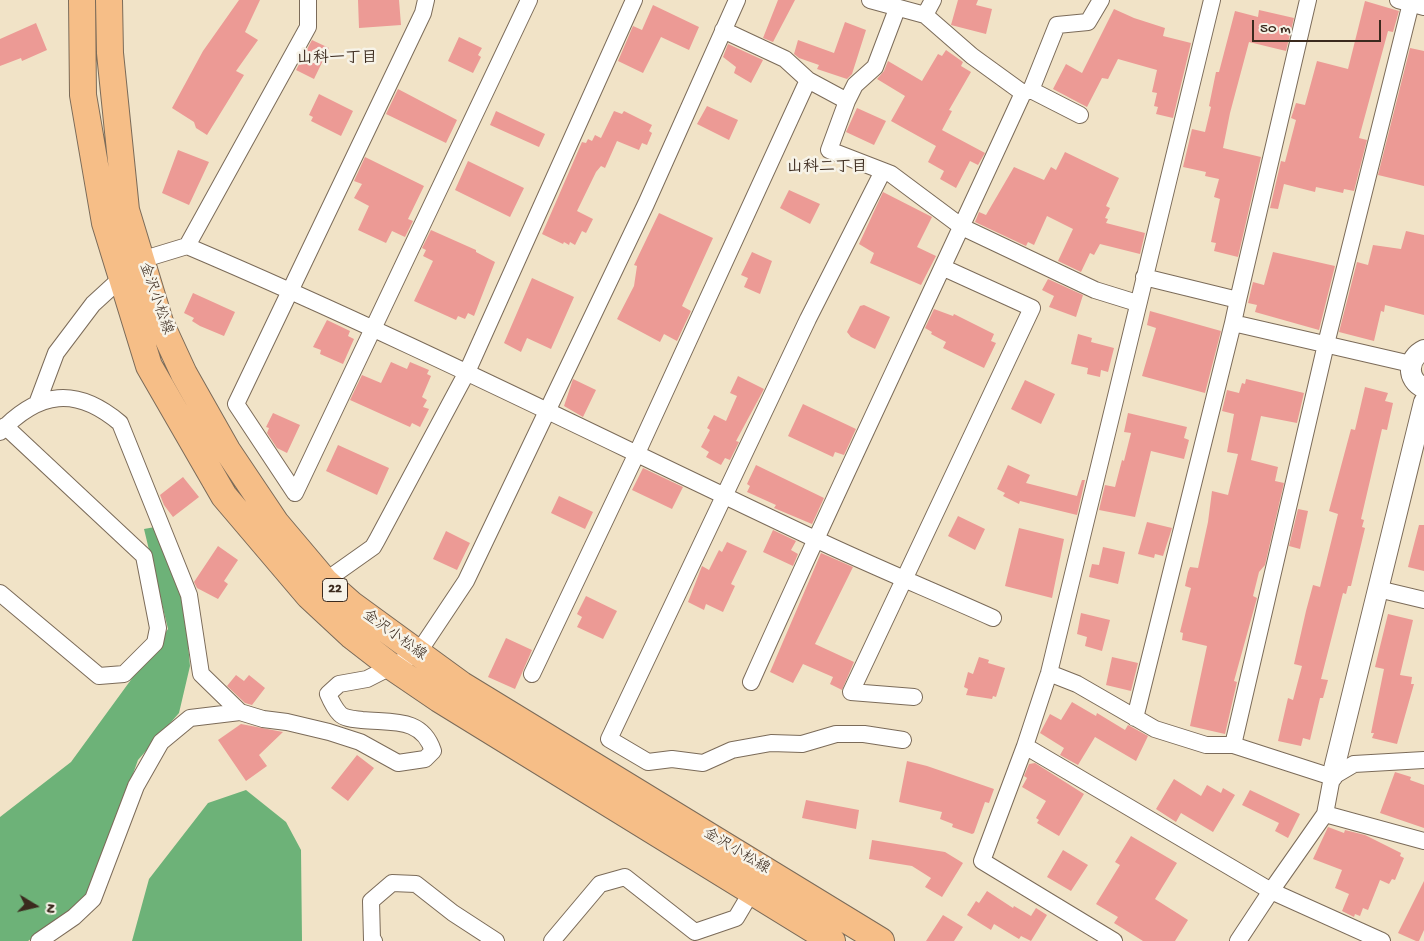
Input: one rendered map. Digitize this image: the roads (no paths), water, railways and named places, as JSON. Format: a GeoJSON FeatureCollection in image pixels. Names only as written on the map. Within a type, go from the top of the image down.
{"type":"FeatureCollection","features":[{"type":"Feature","properties":{"kind":"main road","name":"金沢小松線"},"geometry":{"type":"LineString","coordinates":[[82,0],[83,96],[105,223],[120,278],[149,366],[224,496],[308,596],[352,636],[392,667],[439,699],[832,941]]}},
{"type":"Feature","properties":{"kind":"main road","name":"金沢小松線"},"geometry":{"type":"LineString","coordinates":[[109,0],[110,53],[126,210],[160,322],[184,374],[222,442],[276,523],[325,581],[351,604],[418,653],[512,716],[881,941]]}},
{"type":"Feature","properties":{"kind":"street"},"geometry":{"type":"LineString","coordinates":[[187,246],[308,27],[308,0]]}},
{"type":"Feature","properties":{"kind":"street"},"geometry":{"type":"LineString","coordinates":[[426,0],[423,13],[236,404],[295,493],[529,0]]}},
{"type":"Feature","properties":{"kind":"street"},"geometry":{"type":"LineString","coordinates":[[325,581],[373,547],[467,372],[634,0]]}},
{"type":"Feature","properties":{"kind":"street"},"geometry":{"type":"LineString","coordinates":[[38,401],[70,398],[102,408],[120,423],[190,595],[201,674],[240,712],[263,720],[287,722],[360,742],[398,763],[425,759],[433,752],[429,739],[422,730],[408,724],[354,719],[341,715],[333,706],[328,694],[339,684],[367,679],[418,653],[466,581],[646,204],[737,0]]}},
{"type":"Feature","properties":{"kind":"street"},"geometry":{"type":"LineString","coordinates":[[870,0],[897,9],[925,15],[972,56],[1027,92],[1080,115]]}},
{"type":"Feature","properties":{"kind":"street"},"geometry":{"type":"LineString","coordinates":[[925,15],[933,0]]}},
{"type":"Feature","properties":{"kind":"street"},"geometry":{"type":"LineString","coordinates":[[751,682],[814,539],[944,268],[1057,25],[1088,22],[1101,0]]}},
{"type":"Feature","properties":{"kind":"street"},"geometry":{"type":"LineString","coordinates":[[1114,941],[982,862],[1026,746],[1049,674],[1212,0]]}},
{"type":"Feature","properties":{"kind":"street"},"geometry":{"type":"LineString","coordinates":[[1135,718],[1238,300],[1308,0]]}},
{"type":"Feature","properties":{"kind":"street"},"geometry":{"type":"LineString","coordinates":[[1233,745],[1326,344],[1411,3]]}},
{"type":"Feature","properties":{"kind":"street"},"geometry":{"type":"LineString","coordinates":[[897,9],[875,67],[855,85],[829,150],[891,174],[962,227],[1095,290],[1137,304]]}},
{"type":"Feature","properties":{"kind":"street"},"geometry":{"type":"LineString","coordinates":[[723,30],[785,59],[808,80],[847,101]]}},
{"type":"Feature","properties":{"kind":"street"},"geometry":{"type":"LineString","coordinates":[[532,674],[637,453],[808,80]]}},
{"type":"Feature","properties":{"kind":"street"},"geometry":{"type":"LineString","coordinates":[[884,171],[808,319],[609,739],[648,762],[672,759],[703,762],[732,750],[771,743],[802,744],[836,734],[864,734],[903,740]]}},
{"type":"Feature","properties":{"kind":"street"},"geometry":{"type":"LineString","coordinates":[[0,593],[99,676],[124,674],[155,643],[158,628],[144,556],[3,429],[38,401],[56,352],[92,304],[141,260],[187,246],[290,290],[467,372],[814,539],[993,618]]}},
{"type":"Feature","properties":{"kind":"street"},"geometry":{"type":"LineString","coordinates":[[914,697],[851,692],[906,579],[1032,308],[944,268]]}},
{"type":"Feature","properties":{"kind":"street"},"geometry":{"type":"LineString","coordinates":[[1144,277],[1238,300]]}},
{"type":"Feature","properties":{"kind":"street"},"geometry":{"type":"LineString","coordinates":[[1232,323],[1326,344],[1418,357],[1412,377],[1424,388]]}},
{"type":"Feature","properties":{"kind":"street"},"geometry":{"type":"LineString","coordinates":[[1238,941],[1325,814],[1332,777],[1424,402]]}},
{"type":"Feature","properties":{"kind":"street"},"geometry":{"type":"LineString","coordinates":[[1378,589],[1424,600]]}},
{"type":"Feature","properties":{"kind":"street"},"geometry":{"type":"LineString","coordinates":[[1049,674],[1077,684],[1155,729],[1206,745],[1233,745],[1332,777],[1354,764],[1424,760]]}},
{"type":"Feature","properties":{"kind":"street"},"geometry":{"type":"LineString","coordinates":[[39,941],[74,917],[93,899],[136,786],[162,742],[190,718],[240,712]]}},
{"type":"Feature","properties":{"kind":"street"},"geometry":{"type":"LineString","coordinates":[[1026,746],[1271,891],[1382,941]]}},
{"type":"Feature","properties":{"kind":"street"},"geometry":{"type":"LineString","coordinates":[[1325,814],[1424,841]]}},
{"type":"Feature","properties":{"kind":"street"},"geometry":{"type":"LineString","coordinates":[[552,941],[600,884],[625,877],[695,932],[736,918],[752,892]]}},
{"type":"Feature","properties":{"kind":"street"},"geometry":{"type":"LineString","coordinates":[[374,941],[372,940],[371,901],[392,883],[416,884],[453,913],[496,941]]}},
{"type":"Feature","properties":{"kind":"district","name":"山科一丁目"},"geometry":{"type":"Point","coordinates":[337,60]}},
{"type":"Feature","properties":{"kind":"district","name":"山科二丁目"},"geometry":{"type":"Point","coordinates":[827,169]}}]}
